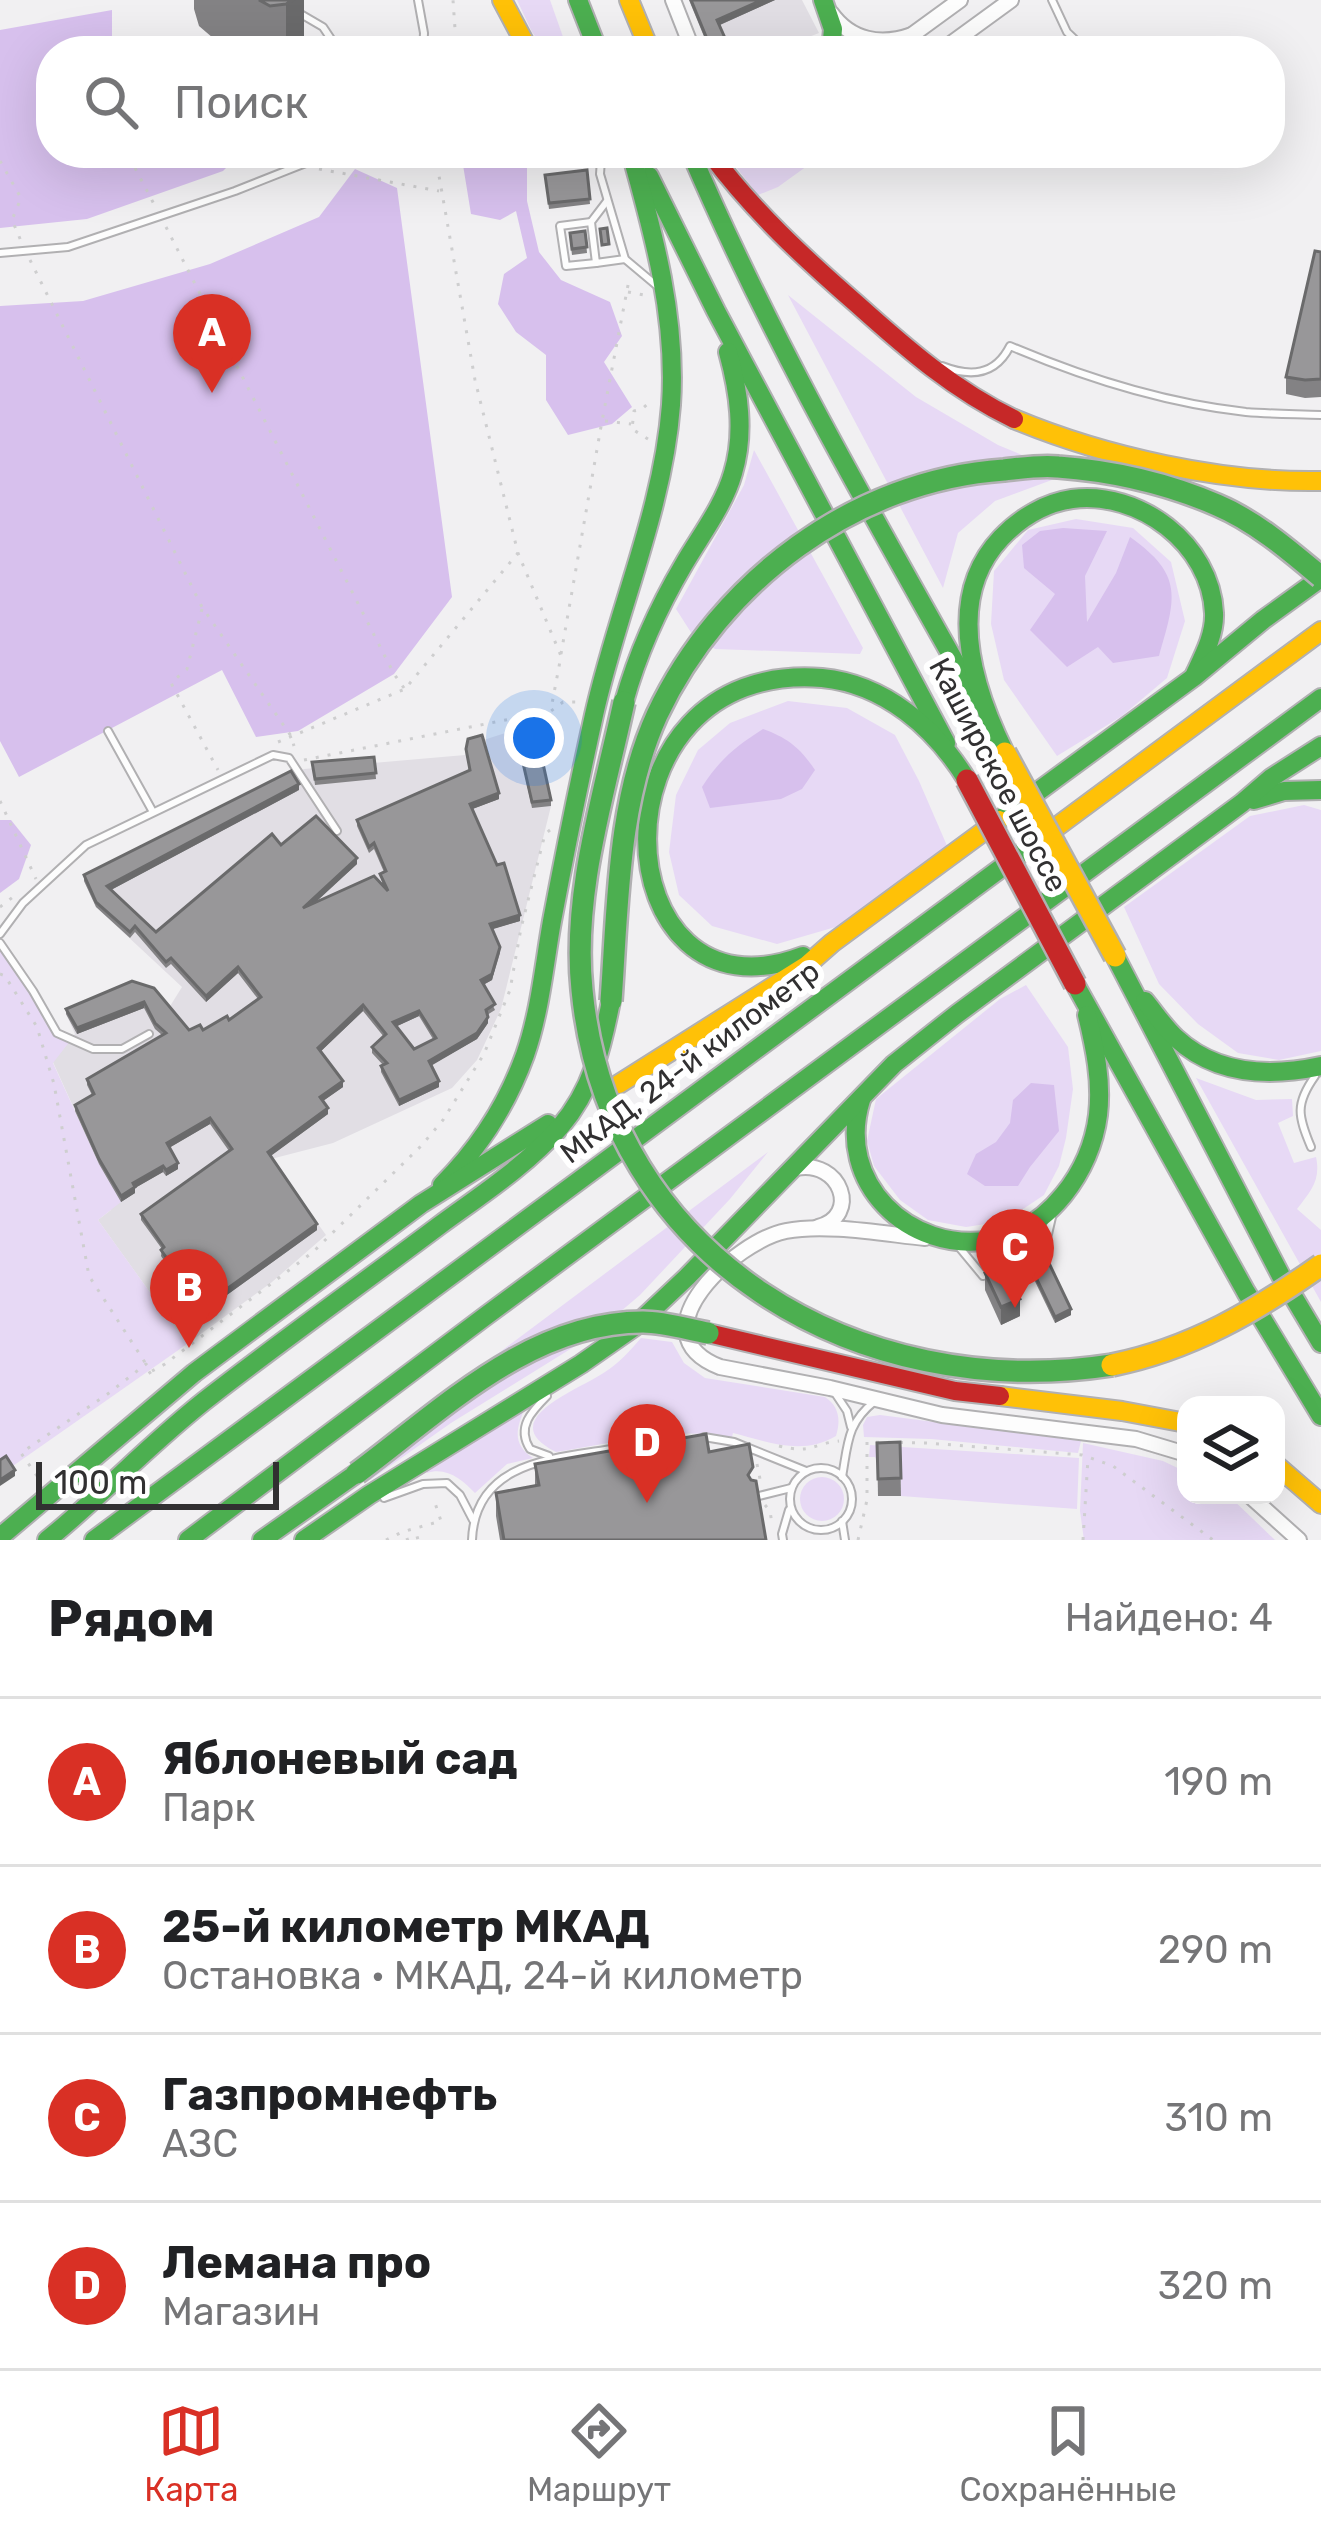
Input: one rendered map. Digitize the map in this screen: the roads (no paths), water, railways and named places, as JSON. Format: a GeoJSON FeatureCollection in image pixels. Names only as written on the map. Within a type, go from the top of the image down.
{"type":"FeatureCollection","features":[{"type":"Feature","properties":{"kind":"main road"},"geometry":{"type":"LineString","coordinates":[[502,0],[521,36]]}},
{"type":"Feature","properties":{"kind":"main road"},"geometry":{"type":"LineString","coordinates":[[578,0],[592,36]]}},
{"type":"Feature","properties":{"kind":"main road"},"geometry":{"type":"LineString","coordinates":[[629,0],[644,36]]}},
{"type":"Feature","properties":{"kind":"main road"},"geometry":{"type":"LineString","coordinates":[[825,4],[832,36]]}},
{"type":"Feature","properties":{"kind":"main road"},"geometry":{"type":"LineString","coordinates":[[421,1204],[453,1174],[488,1129],[517,1074],[535,1024],[599,692],[668,437],[672,365],[658,296],[654,230],[639,168]]}},
{"type":"Feature","properties":{"kind":"main road","name":"Каширское шоссе"},"geometry":{"type":"LineString","coordinates":[[643,168],[1079,991],[1246,1292],[1321,1416]]}},
{"type":"Feature","properties":{"kind":"main road","name":"Каширское шоссе"},"geometry":{"type":"LineString","coordinates":[[697,168],[770,326],[1321,1343]]}},
{"type":"Feature","properties":{"kind":"main road"},"geometry":{"type":"LineString","coordinates":[[720,168],[777,233],[939,375],[977,398],[1102,451],[1270,478],[1321,481]]}},
{"type":"Feature","properties":{"kind":"main road"},"geometry":{"type":"LineString","coordinates":[[716,310],[741,405],[739,453],[720,503],[653,616],[629,676],[583,902],[580,943],[586,1024],[596,1070],[611,1113],[652,1188],[686,1232],[734,1277],[773,1304],[817,1328],[868,1347],[963,1369],[1056,1373],[1123,1363],[1186,1344],[1240,1320],[1321,1265]]}},
{"type":"Feature","properties":{"kind":"main road"},"geometry":{"type":"LineString","coordinates":[[47,1540],[207,1399],[474,1200],[563,1124],[601,1055],[611,1000],[628,810],[657,716],[684,664],[718,616],[760,572],[807,536],[852,510],[908,487],[961,473],[1068,467],[1120,473],[1169,486],[1258,528],[1321,578],[1219,658]]}},
{"type":"Feature","properties":{"kind":"main road"},"geometry":{"type":"LineString","coordinates":[[1270,478],[1321,472]]}},
{"type":"Feature","properties":{"kind":"main road"},"geometry":{"type":"LineString","coordinates":[[1001,746],[976,673],[968,627],[971,599],[993,544],[1018,520],[1043,507],[1072,499],[1127,505],[1182,538],[1209,586],[1214,612],[1211,638],[1194,676]]}},
{"type":"Feature","properties":{"kind":"main road"},"geometry":{"type":"LineString","coordinates":[[619,1084],[807,964],[1219,658],[1321,595]]}},
{"type":"Feature","properties":{"kind":"main road","name":"МКАД, 24-й километр"},"geometry":{"type":"LineString","coordinates":[[94,1540],[1321,631]]}},
{"type":"Feature","properties":{"kind":"main road"},"geometry":{"type":"LineString","coordinates":[[832,943],[796,960],[738,967],[706,955],[680,935],[659,906],[646,853],[654,783],[670,749],[690,724],[746,688],[809,676],[872,691],[904,709],[954,756]]}},
{"type":"Feature","properties":{"kind":"main road"},"geometry":{"type":"LineString","coordinates":[[188,1540],[1316,703]]}},
{"type":"Feature","properties":{"kind":"main road"},"geometry":{"type":"LineString","coordinates":[[304,1540],[634,1327],[863,1093],[957,1014],[1271,778],[1321,746]]}},
{"type":"Feature","properties":{"kind":"main road"},"geometry":{"type":"LineString","coordinates":[[1242,803],[1284,790],[1321,790]]}},
{"type":"Feature","properties":{"kind":"main road"},"geometry":{"type":"LineString","coordinates":[[1127,980],[1177,1039],[1234,1070],[1292,1074],[1321,1067]]}},
{"type":"Feature","properties":{"kind":"main road"},"geometry":{"type":"LineString","coordinates":[[863,1093],[854,1137],[864,1178],[890,1211],[908,1225],[954,1240],[977,1242],[1026,1228],[1054,1208],[1074,1184],[1096,1131],[1100,1080],[1079,991]]}},
{"type":"Feature","properties":{"kind":"main road"},"geometry":{"type":"LineString","coordinates":[[0,1537],[194,1373],[421,1204],[548,1124]]}},
{"type":"Feature","properties":{"kind":"main road"},"geometry":{"type":"LineString","coordinates":[[262,1540],[495,1370],[576,1331],[644,1322],[955,1391],[1177,1423]]}},
{"type":"Feature","properties":{"kind":"main road"},"geometry":{"type":"LineString","coordinates":[[1285,1473],[1321,1504]]}},
{"type":"Feature","properties":{"kind":"street"},"geometry":{"type":"LineString","coordinates":[[673,0],[687,36]]}},
{"type":"Feature","properties":{"kind":"street"},"geometry":{"type":"LineString","coordinates":[[909,36],[960,0]]}},
{"type":"Feature","properties":{"kind":"street"},"geometry":{"type":"LineString","coordinates":[[962,36],[1011,0]]}},
{"type":"Feature","properties":{"kind":"street"},"geometry":{"type":"LineString","coordinates":[[825,4],[845,29],[859,36]]}},
{"type":"Feature","properties":{"kind":"street"},"geometry":{"type":"LineString","coordinates":[[906,36],[912,34]]}},
{"type":"Feature","properties":{"kind":"street"},"geometry":{"type":"LineString","coordinates":[[787,1173],[815,1167],[831,1175],[840,1190],[840,1207],[832,1222],[770,1235],[742,1250],[694,1299],[686,1328],[693,1348],[710,1363],[960,1418],[1136,1439],[1177,1451]]}},
{"type":"Feature","properties":{"kind":"street"},"geometry":{"type":"LineString","coordinates":[[808,1229],[954,1240]]}},
{"type":"Feature","properties":{"kind":"street"},"geometry":{"type":"LineString","coordinates":[[1259,1504],[1295,1536],[1312,1540]]}},
{"type":"Feature","properties":{"kind":"lane"},"geometry":{"type":"LineString","coordinates":[[418,0],[424,36]]}},
{"type":"Feature","properties":{"kind":"lane"},"geometry":{"type":"LineString","coordinates":[[1052,0],[1071,36]]}},
{"type":"Feature","properties":{"kind":"lane"},"geometry":{"type":"LineString","coordinates":[[289,8],[323,27],[329,36]]}},
{"type":"Feature","properties":{"kind":"lane"},"geometry":{"type":"LineString","coordinates":[[0,253],[68,247],[295,168]]}},
{"type":"Feature","properties":{"kind":"lane"},"geometry":{"type":"LineString","coordinates":[[600,168],[625,259],[658,296]]}},
{"type":"Feature","properties":{"kind":"lane"},"geometry":{"type":"LineString","coordinates":[[596,262],[591,222],[607,201]]}},
{"type":"Feature","properties":{"kind":"lane"},"geometry":{"type":"LineString","coordinates":[[591,222],[560,226],[566,266],[625,259]]}},
{"type":"Feature","properties":{"kind":"lane"},"geometry":{"type":"LineString","coordinates":[[916,356],[958,372],[976,373],[997,365],[1010,346],[1087,376],[1166,399],[1247,412],[1321,416]]}},
{"type":"Feature","properties":{"kind":"lane"},"geometry":{"type":"LineString","coordinates":[[108,731],[153,812]]}},
{"type":"Feature","properties":{"kind":"lane"},"geometry":{"type":"LineString","coordinates":[[0,934],[23,903],[86,845],[273,755],[289,758],[337,831]]}},
{"type":"Feature","properties":{"kind":"lane"},"geometry":{"type":"LineString","coordinates":[[0,943],[57,1033],[70,1041],[93,1049],[122,1049],[149,1034]]}},
{"type":"Feature","properties":{"kind":"lane"},"geometry":{"type":"LineString","coordinates":[[1311,1147],[1300,1119],[1300,1103],[1321,1067]]}},
{"type":"Feature","properties":{"kind":"lane"},"geometry":{"type":"LineString","coordinates":[[954,1240],[983,1276],[1042,1260],[1054,1208]]}},
{"type":"Feature","properties":{"kind":"lane"},"geometry":{"type":"LineString","coordinates":[[552,1458],[530,1449],[525,1426],[538,1405],[581,1364]]}},
{"type":"Feature","properties":{"kind":"lane"},"geometry":{"type":"LineString","coordinates":[[830,1388],[841,1400],[851,1427]]}},
{"type":"Feature","properties":{"kind":"lane"},"geometry":{"type":"LineString","coordinates":[[842,1477],[851,1427],[875,1401]]}},
{"type":"Feature","properties":{"kind":"lane"},"geometry":{"type":"LineString","coordinates":[[472,1540],[473,1520],[487,1494],[519,1468],[552,1458],[671,1440],[708,1437],[734,1442],[806,1471],[825,1468],[848,1483],[852,1499],[848,1515],[835,1527],[817,1530],[800,1522],[790,1507]]}},
{"type":"Feature","properties":{"kind":"lane"},"geometry":{"type":"LineString","coordinates":[[783,1540],[791,1488],[806,1471]]}},
{"type":"Feature","properties":{"kind":"lane"},"geometry":{"type":"LineString","coordinates":[[346,1511],[440,1482],[455,1489],[473,1520]]}},
{"type":"Feature","properties":{"kind":"lane"},"geometry":{"type":"LineString","coordinates":[[759,1497],[791,1488]]}},
{"type":"Feature","properties":{"kind":"lane"},"geometry":{"type":"LineString","coordinates":[[842,1521],[845,1540]]}},
{"type":"Feature","properties":{"kind":"place","name":"Яблоневый сад"},"geometry":{"type":"Point","coordinates":[212,393]}},
{"type":"Feature","properties":{"kind":"place","name":"Газпромнефть"},"geometry":{"type":"Point","coordinates":[1015,1308]}},
{"type":"Feature","properties":{"kind":"place","name":"25-й километр МКАД"},"geometry":{"type":"Point","coordinates":[189,1348]}},
{"type":"Feature","properties":{"kind":"place","name":"Лемана про"},"geometry":{"type":"Point","coordinates":[647,1503]}}]}
